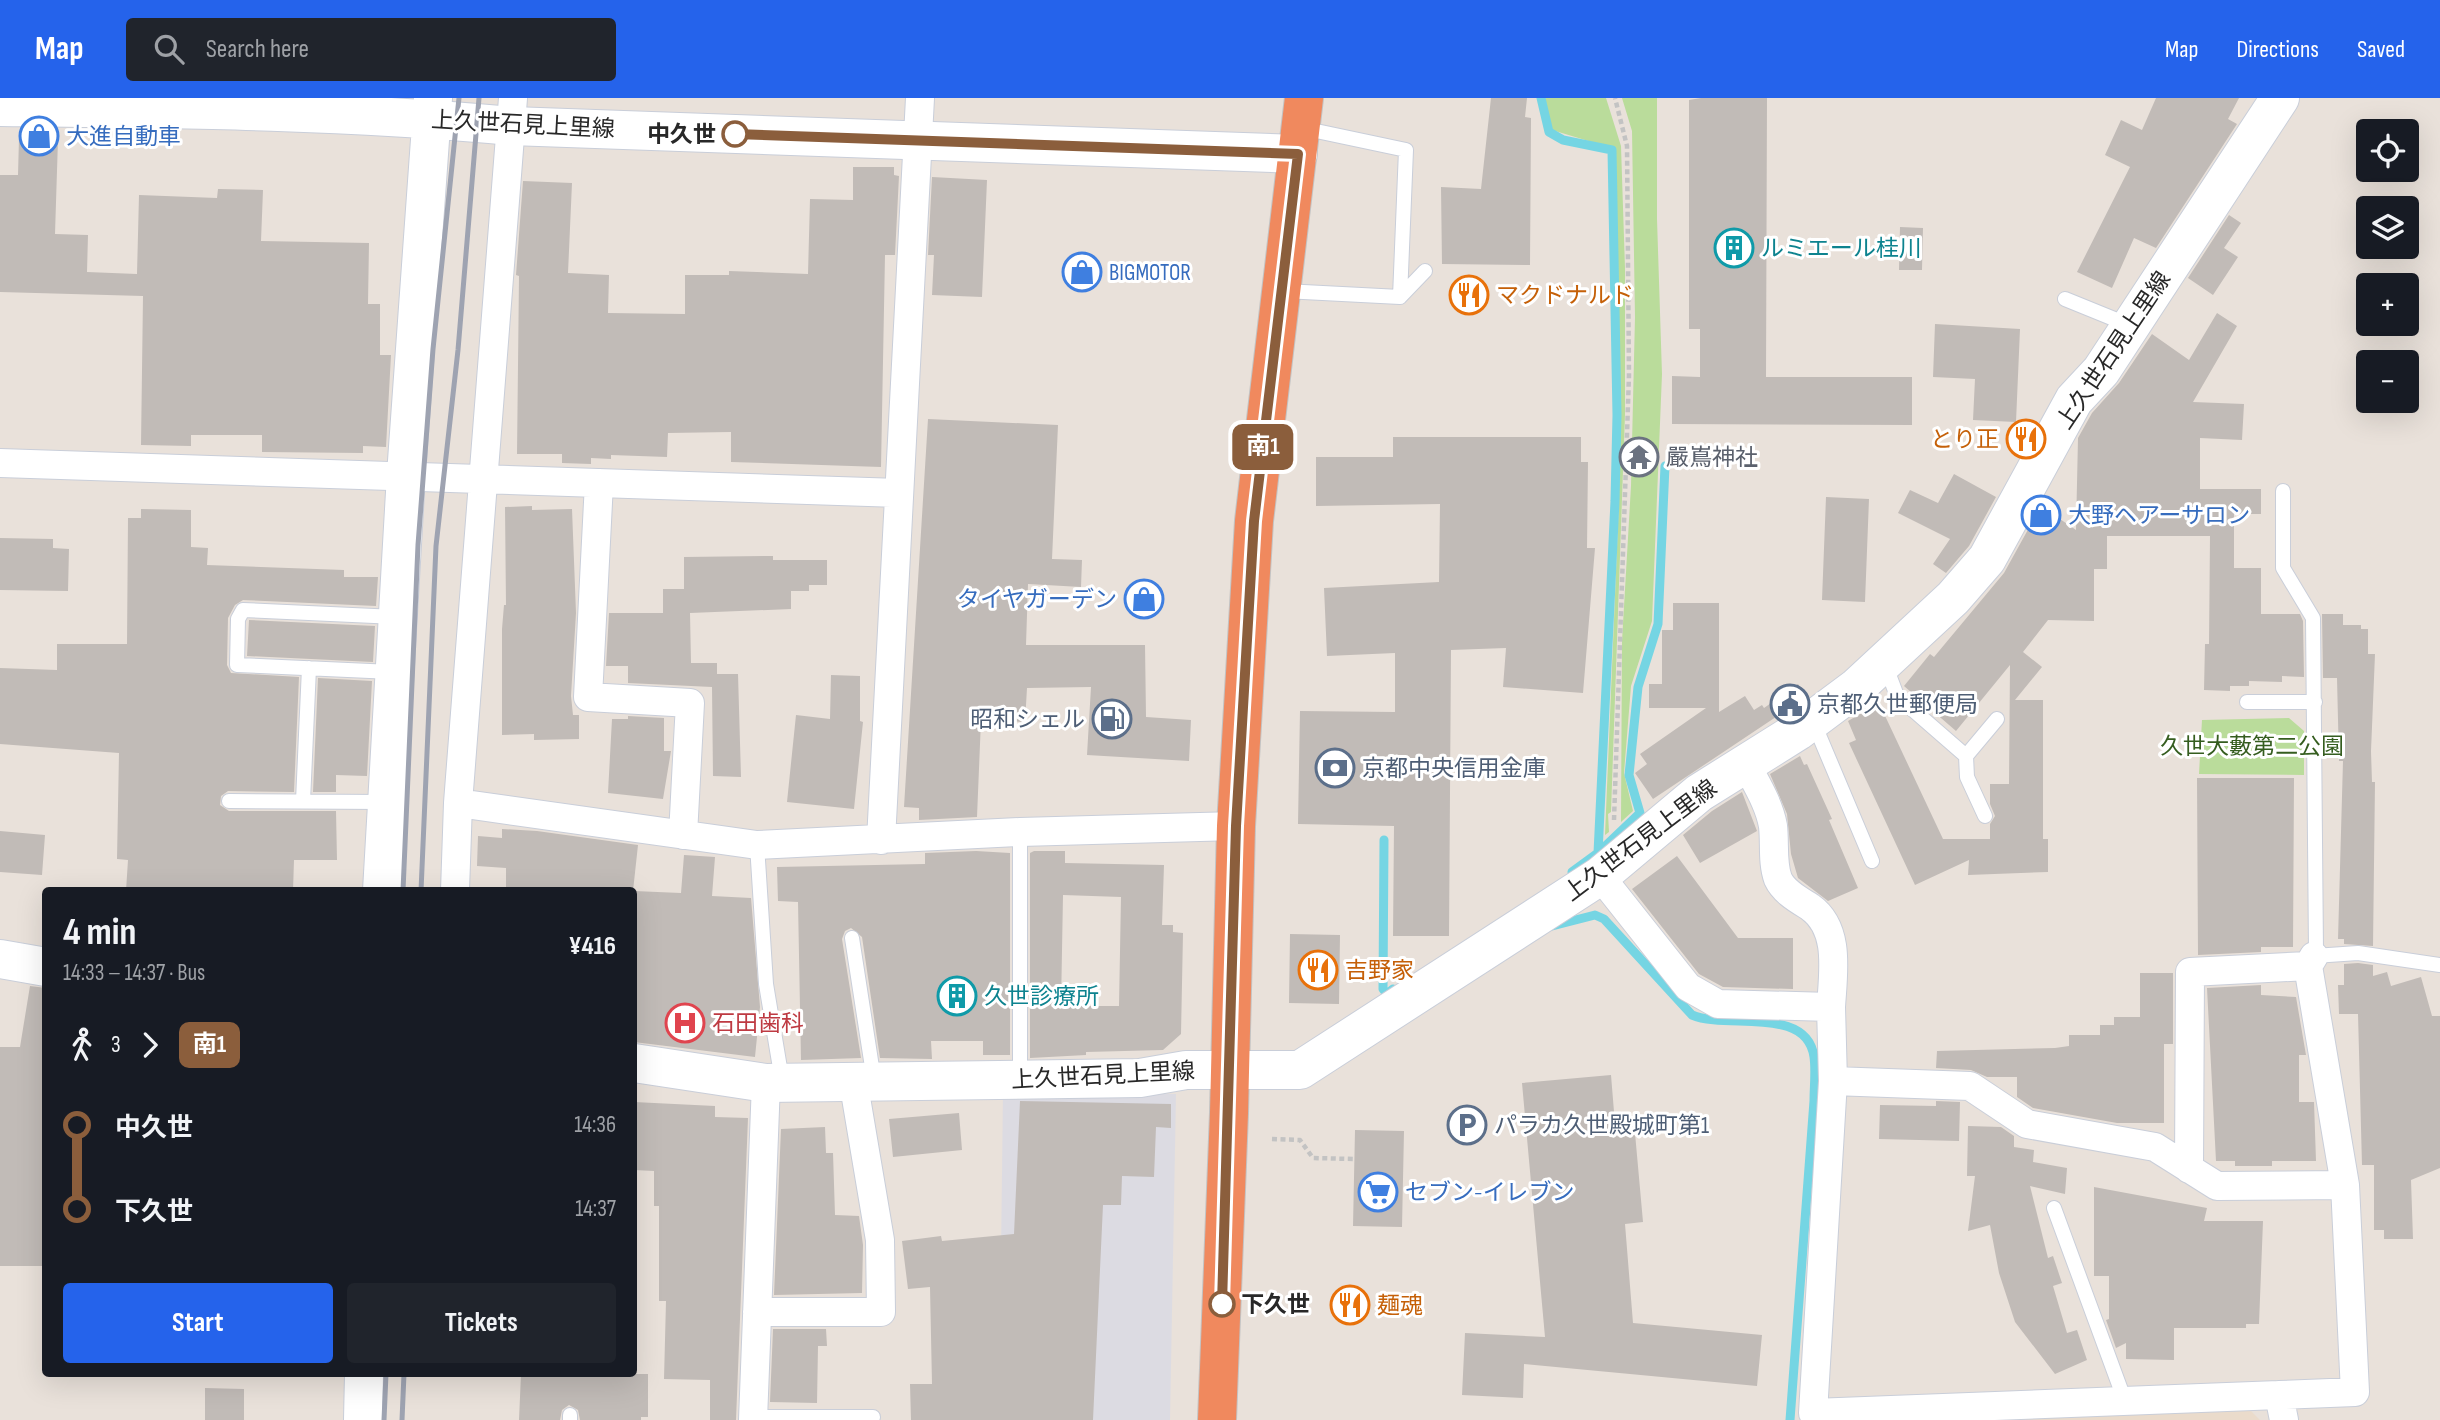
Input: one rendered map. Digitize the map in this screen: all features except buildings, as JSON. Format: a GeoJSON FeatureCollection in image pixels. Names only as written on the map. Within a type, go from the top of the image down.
{"type":"FeatureCollection","features":[{"type":"Feature","properties":{"kind":"highway"},"geometry":{"type":"LineString","coordinates":[[1217,1420],[1236,826],[1254,521],[1301,126]]}},
{"type":"Feature","properties":{"kind":"main road","name":"上久世石見上里線"},"geometry":{"type":"LineString","coordinates":[[637,1063],[775,1083],[1140,1078],[1186,1070],[1300,1070],[1600,876],[1699,793],[1812,720],[1885,662],[1953,598],[1987,559],[2074,400],[2101,371],[2280,98]]}},
{"type":"Feature","properties":{"kind":"main road","name":"上久世石見上里線"},"geometry":{"type":"LineString","coordinates":[[0,107],[233,110],[432,108],[918,141],[1301,126]]}},
{"type":"Feature","properties":{"kind":"main road"},"geometry":{"type":"LineString","coordinates":[[382,887],[406,475],[432,108]]}},
{"type":"Feature","properties":{"kind":"main road"},"geometry":{"type":"LineString","coordinates":[[0,959],[42,966]]}},
{"type":"Feature","properties":{"kind":"main road"},"geometry":{"type":"LineString","coordinates":[[363,1420],[364,1377]]}},
{"type":"Feature","properties":{"kind":"street"},"geometry":{"type":"LineString","coordinates":[[881,839],[920,98]]}},
{"type":"Feature","properties":{"kind":"street"},"geometry":{"type":"LineString","coordinates":[[455,887],[458,803],[512,112]]}},
{"type":"Feature","properties":{"kind":"street"},"geometry":{"type":"LineString","coordinates":[[0,463],[900,493]]}},
{"type":"Feature","properties":{"kind":"street"},"geometry":{"type":"LineString","coordinates":[[599,482],[588,697],[690,703],[683,835]]}},
{"type":"Feature","properties":{"kind":"street"},"geometry":{"type":"LineString","coordinates":[[1745,762],[1768,807],[1778,878],[1785,890],[1817,912],[1830,930],[1833,973],[1833,1082],[1813,1416],[2125,1401],[2281,1408],[2355,1392],[2345,1185],[2311,961],[2190,972],[2189,1169]]}},
{"type":"Feature","properties":{"kind":"street"},"geometry":{"type":"LineString","coordinates":[[458,803],[757,845],[1020,832],[1236,826]]}},
{"type":"Feature","properties":{"kind":"street"},"geometry":{"type":"LineString","coordinates":[[1600,876],[1688,987],[1702,997],[1718,1004],[1831,1007]]}},
{"type":"Feature","properties":{"kind":"street"},"geometry":{"type":"LineString","coordinates":[[757,1312],[881,1312],[880,1240],[863,1080]]}},
{"type":"Feature","properties":{"kind":"street"},"geometry":{"type":"LineString","coordinates":[[1833,1082],[1970,1086],[2027,1124],[2155,1147],[2217,1186],[2345,1185]]}},
{"type":"Feature","properties":{"kind":"street"},"geometry":{"type":"LineString","coordinates":[[753,1418],[757,1312],[775,1083]]}},
{"type":"Feature","properties":{"kind":"lane"},"geometry":{"type":"LineString","coordinates":[[1301,126],[1406,150],[1400,297]]}},
{"type":"Feature","properties":{"kind":"lane"},"geometry":{"type":"LineString","coordinates":[[1281,291],[1400,297],[1425,271]]}},
{"type":"Feature","properties":{"kind":"lane"},"geometry":{"type":"LineString","coordinates":[[2065,299],[2131,326]]}},
{"type":"Feature","properties":{"kind":"lane"},"geometry":{"type":"LineString","coordinates":[[2283,491],[2283,568],[2314,618],[2316,952],[2311,961]]}},
{"type":"Feature","properties":{"kind":"lane"},"geometry":{"type":"LineString","coordinates":[[395,672],[237,665],[238,619],[243,610],[398,617]]}},
{"type":"Feature","properties":{"kind":"lane"},"geometry":{"type":"LineString","coordinates":[[1885,662],[1897,696],[1966,756]]}},
{"type":"Feature","properties":{"kind":"lane"},"geometry":{"type":"LineString","coordinates":[[303,801],[309,668]]}},
{"type":"Feature","properties":{"kind":"lane"},"geometry":{"type":"LineString","coordinates":[[2246,702],[2315,702]]}},
{"type":"Feature","properties":{"kind":"lane"},"geometry":{"type":"LineString","coordinates":[[1985,816],[1967,777],[1966,756],[1997,719]]}},
{"type":"Feature","properties":{"kind":"lane"},"geometry":{"type":"LineString","coordinates":[[1812,720],[1872,861]]}},
{"type":"Feature","properties":{"kind":"lane"},"geometry":{"type":"LineString","coordinates":[[229,801],[387,802]]}},
{"type":"Feature","properties":{"kind":"lane"},"geometry":{"type":"LineString","coordinates":[[1020,832],[1020,1080]]}},
{"type":"Feature","properties":{"kind":"lane"},"geometry":{"type":"LineString","coordinates":[[757,845],[775,1083]]}},
{"type":"Feature","properties":{"kind":"lane"},"geometry":{"type":"LineString","coordinates":[[852,937],[863,1080]]}},
{"type":"Feature","properties":{"kind":"lane"},"geometry":{"type":"LineString","coordinates":[[2311,961],[2358,953],[2440,965]]}},
{"type":"Feature","properties":{"kind":"lane"},"geometry":{"type":"LineString","coordinates":[[2054,1208],[2125,1401]]}},
{"type":"Feature","properties":{"kind":"lane"},"geometry":{"type":"LineString","coordinates":[[753,1418],[873,1417]]}},
{"type":"Feature","properties":{"kind":"path"},"geometry":{"type":"LineString","coordinates":[[1614,830],[1629,375],[1627,146],[1615,98]]}},
{"type":"Feature","properties":{"kind":"path"},"geometry":{"type":"LineString","coordinates":[[1272,1139],[1300,1140],[1313,1158],[1354,1159]]}},
{"type":"Feature","properties":{"kind":"shaded area"},"geometry":{"type":"Polygon","coordinates":[[[1003,1093],[1176,1094],[1170,1420],[999,1420],[1003,1093]]]}},
{"type":"Feature","properties":{"kind":"shaded area"},"geometry":{"type":"Polygon","coordinates":[[[2248,1408],[2260,1420],[1916,1420],[2248,1408]]]}},
{"type":"Feature","properties":{"kind":"green space"},"geometry":{"type":"Polygon","coordinates":[[[1545,98],[1606,98],[1621,146],[1625,268],[1625,414],[1611,812],[1608,814],[1609,832],[1605,835],[1619,500],[1615,149],[1552,130],[1545,98]]]}},
{"type":"Feature","properties":{"kind":"green space"},"geometry":{"type":"Polygon","coordinates":[[[1622,98],[1657,98],[1657,219],[1662,374],[1652,621],[1631,686],[1624,773],[1633,811],[1621,822],[1622,641],[1631,486],[1635,317],[1632,131],[1622,98]]]}},
{"type":"Feature","properties":{"kind":"green space","name":"久世大藪第二公園"},"geometry":{"type":"Polygon","coordinates":[[[2289,718],[2304,731],[2304,775],[2199,774],[2202,720],[2289,718]]]}},
{"type":"Feature","properties":{"kind":"waterway"},"geometry":{"type":"LineString","coordinates":[[1541,98],[1549,132],[1563,140],[1612,150],[1617,415],[1598,853],[1572,872]]}},
{"type":"Feature","properties":{"kind":"waterway"},"geometry":{"type":"LineString","coordinates":[[1598,853],[1640,813],[1629,775],[1638,687],[1658,624],[1665,466]]}},
{"type":"Feature","properties":{"kind":"waterway"},"geometry":{"type":"LineString","coordinates":[[1384,840],[1383,989],[1387,994],[1393,989]]}},
{"type":"Feature","properties":{"kind":"waterway"},"geometry":{"type":"LineString","coordinates":[[1552,926],[1595,915],[1604,919],[1692,1015],[1707,1019],[1782,1025],[1797,1031],[1808,1041],[1815,1062],[1814,1101],[1790,1420]]}},
{"type":"Feature","properties":{"kind":"railway"},"geometry":{"type":"LineString","coordinates":[[403,887],[418,545],[433,349],[459,98]]}},
{"type":"Feature","properties":{"kind":"railway"},"geometry":{"type":"LineString","coordinates":[[421,887],[436,546],[458,350],[479,98]]}},
{"type":"Feature","properties":{"kind":"railway"},"geometry":{"type":"LineString","coordinates":[[384,1420],[386,1377]]}},
{"type":"Feature","properties":{"kind":"railway"},"geometry":{"type":"LineString","coordinates":[[402,1420],[404,1377]]}},
{"type":"Feature","properties":{"kind":"bus line","name":"南1"},"geometry":{"type":"LineString","coordinates":[[735,134],[1298,154],[1254,521],[1236,826],[1222,1304]]}},
{"type":"Feature","properties":{"kind":"place","name":"中久世"},"geometry":{"type":"Point","coordinates":[735,134]}},
{"type":"Feature","properties":{"kind":"place","name":"大進自動車"},"geometry":{"type":"Point","coordinates":[39,136]}},
{"type":"Feature","properties":{"kind":"place","name":"ルミエール桂川"},"geometry":{"type":"Point","coordinates":[1734,248]}},
{"type":"Feature","properties":{"kind":"place","name":"BIGMOTOR"},"geometry":{"type":"Point","coordinates":[1082,272]}},
{"type":"Feature","properties":{"kind":"place","name":"マクドナルド"},"geometry":{"type":"Point","coordinates":[1469,295]}},
{"type":"Feature","properties":{"kind":"place","name":"とり正"},"geometry":{"type":"Point","coordinates":[2026,439]}},
{"type":"Feature","properties":{"kind":"place","name":"嚴嶌神社"},"geometry":{"type":"Point","coordinates":[1639,457]}},
{"type":"Feature","properties":{"kind":"place","name":"大野ヘアーサロン"},"geometry":{"type":"Point","coordinates":[2041,515]}},
{"type":"Feature","properties":{"kind":"place","name":"タイヤガーデン"},"geometry":{"type":"Point","coordinates":[1144,599]}},
{"type":"Feature","properties":{"kind":"place","name":"京都久世郵便局"},"geometry":{"type":"Point","coordinates":[1790,704]}},
{"type":"Feature","properties":{"kind":"place","name":"昭和シェル"},"geometry":{"type":"Point","coordinates":[1112,719]}},
{"type":"Feature","properties":{"kind":"place","name":"京都中央信用金庫"},"geometry":{"type":"Point","coordinates":[1335,768]}},
{"type":"Feature","properties":{"kind":"place","name":"吉野家"},"geometry":{"type":"Point","coordinates":[1318,970]}},
{"type":"Feature","properties":{"kind":"place","name":"久世診療所"},"geometry":{"type":"Point","coordinates":[957,996]}},
{"type":"Feature","properties":{"kind":"place","name":"石田歯科"},"geometry":{"type":"Point","coordinates":[685,1023]}},
{"type":"Feature","properties":{"kind":"place","name":"パラカ久世殿城町第1"},"geometry":{"type":"Point","coordinates":[1467,1125]}},
{"type":"Feature","properties":{"kind":"place","name":"セブン-イレブン"},"geometry":{"type":"Point","coordinates":[1378,1192]}},
{"type":"Feature","properties":{"kind":"place","name":"下久世"},"geometry":{"type":"Point","coordinates":[1222,1304]}},
{"type":"Feature","properties":{"kind":"place","name":"麺魂"},"geometry":{"type":"Point","coordinates":[1350,1305]}}]}
